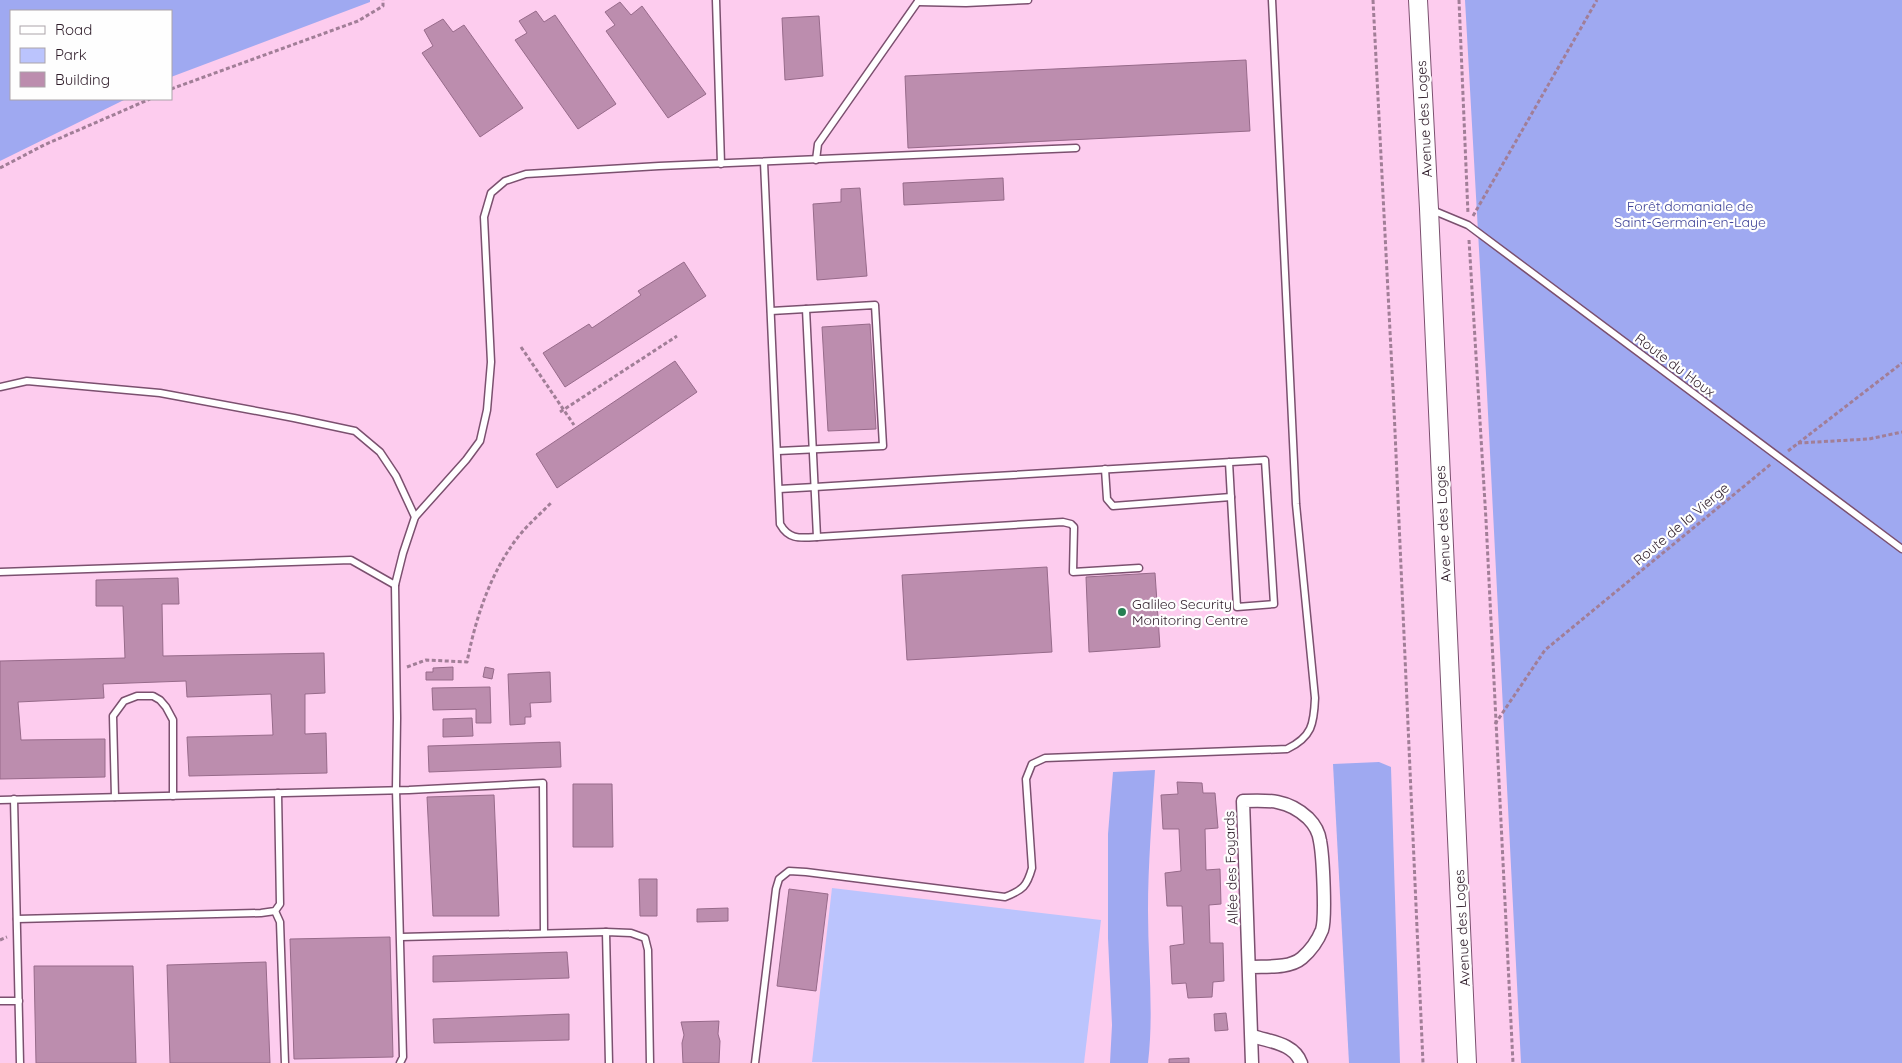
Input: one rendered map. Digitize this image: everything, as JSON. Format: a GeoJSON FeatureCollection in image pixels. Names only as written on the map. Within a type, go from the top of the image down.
{"type":"FeatureCollection","features":[{"type":"Feature","properties":{"kind":"main road","name":"Avenue des Loges"},"geometry":{"type":"LineString","coordinates":[[1418,0],[1468,1058]]}},
{"type":"Feature","properties":{"kind":"street","name":"Allée des Foyards"},"geometry":{"type":"LineString","coordinates":[[1250,967],[1287,964],[1301,959],[1313,946],[1322,929],[1324,910],[1320,841],[1316,829],[1309,819],[1282,802],[1243,801],[1252,1063]]}},
{"type":"Feature","properties":{"kind":"street"},"geometry":{"type":"LineString","coordinates":[[1252,1036],[1288,1047],[1295,1052],[1301,1063]]}},
{"type":"Feature","properties":{"kind":"lane"},"geometry":{"type":"LineString","coordinates":[[716,0],[721,164]]}},
{"type":"Feature","properties":{"kind":"lane"},"geometry":{"type":"LineString","coordinates":[[816,160],[818,144],[919,1],[966,4],[1028,0]]}},
{"type":"Feature","properties":{"kind":"lane"},"geometry":{"type":"LineString","coordinates":[[755,1063],[776,889],[779,880],[789,871],[1006,897],[1019,892],[1028,882],[1032,868],[1026,779],[1032,764],[1045,758],[1287,749],[1298,744],[1310,732],[1314,716],[1315,698],[1296,504],[1272,0]]}},
{"type":"Feature","properties":{"kind":"lane"},"geometry":{"type":"LineString","coordinates":[[400,1063],[404,1058],[396,789],[397,670],[395,585],[415,517],[471,454],[480,441],[487,410],[491,362],[484,217],[491,193],[505,181],[526,174],[1076,148]]}},
{"type":"Feature","properties":{"kind":"lane"},"geometry":{"type":"LineString","coordinates":[[764,162],[780,524],[785,533],[797,538],[1063,522],[1074,527],[1073,572],[1138,568]]}},
{"type":"Feature","properties":{"kind":"lane","name":"Route du Houx"},"geometry":{"type":"LineString","coordinates":[[1429,209],[1468,225],[1902,549]]}},
{"type":"Feature","properties":{"kind":"lane"},"geometry":{"type":"LineString","coordinates":[[771,311],[875,305],[883,446],[778,451]]}},
{"type":"Feature","properties":{"kind":"lane"},"geometry":{"type":"LineString","coordinates":[[806,309],[817,537]]}},
{"type":"Feature","properties":{"kind":"lane"},"geometry":{"type":"LineString","coordinates":[[0,387],[27,381],[160,393],[355,431],[380,452],[396,476],[415,517]]}},
{"type":"Feature","properties":{"kind":"lane"},"geometry":{"type":"LineString","coordinates":[[779,489],[815,486],[1105,469],[1229,462],[1265,460],[1274,604],[1237,607],[1229,462]]}},
{"type":"Feature","properties":{"kind":"lane"},"geometry":{"type":"LineString","coordinates":[[1105,469],[1107,499],[1113,506],[1231,498]]}},
{"type":"Feature","properties":{"kind":"lane"},"geometry":{"type":"LineString","coordinates":[[0,572],[351,560],[395,585]]}},
{"type":"Feature","properties":{"kind":"lane"},"geometry":{"type":"LineString","coordinates":[[115,797],[113,716],[124,701],[137,696],[153,696],[160,700],[173,720],[173,796]]}},
{"type":"Feature","properties":{"kind":"lane"},"geometry":{"type":"LineString","coordinates":[[0,800],[278,793],[544,783],[544,934]]}},
{"type":"Feature","properties":{"kind":"lane"},"geometry":{"type":"LineString","coordinates":[[17,919],[260,913],[275,911],[280,904],[278,793]]}},
{"type":"Feature","properties":{"kind":"lane"},"geometry":{"type":"LineString","coordinates":[[14,799],[20,1063]]}},
{"type":"Feature","properties":{"kind":"lane"},"geometry":{"type":"LineString","coordinates":[[275,911],[280,922],[285,1063]]}},
{"type":"Feature","properties":{"kind":"lane"},"geometry":{"type":"LineString","coordinates":[[401,937],[606,932],[631,933],[645,938],[648,950],[650,1063]]}},
{"type":"Feature","properties":{"kind":"lane"},"geometry":{"type":"LineString","coordinates":[[606,932],[609,1063]]}},
{"type":"Feature","properties":{"kind":"lane"},"geometry":{"type":"LineString","coordinates":[[0,1001],[19,1001]]}},
{"type":"Feature","properties":{"kind":"path"},"geometry":{"type":"LineString","coordinates":[[172,89],[358,21],[383,6],[383,0]]}},
{"type":"Feature","properties":{"kind":"path"},"geometry":{"type":"LineString","coordinates":[[1373,0],[1394,409],[1423,1063]]}},
{"type":"Feature","properties":{"kind":"path"},"geometry":{"type":"LineString","coordinates":[[1459,0],[1468,225],[1486,520],[1513,1063]]}},
{"type":"Feature","properties":{"kind":"path"},"geometry":{"type":"LineString","coordinates":[[1468,225],[1597,0]]}},
{"type":"Feature","properties":{"kind":"path"},"geometry":{"type":"LineString","coordinates":[[0,168],[44,145],[148,100]]}},
{"type":"Feature","properties":{"kind":"path"},"geometry":{"type":"LineString","coordinates":[[560,412],[677,336]]}},
{"type":"Feature","properties":{"kind":"path"},"geometry":{"type":"LineString","coordinates":[[521,347],[574,424]]}},
{"type":"Feature","properties":{"kind":"path","name":"Route de la Vierge"},"geometry":{"type":"LineString","coordinates":[[1495,724],[1546,650],[1778,458],[1902,363]]}},
{"type":"Feature","properties":{"kind":"path"},"geometry":{"type":"LineString","coordinates":[[1798,443],[1869,439],[1902,432]]}},
{"type":"Feature","properties":{"kind":"path"},"geometry":{"type":"LineString","coordinates":[[397,670],[426,660],[467,662],[478,614],[503,561],[522,532],[551,503]]}},
{"type":"Feature","properties":{"kind":"green space"},"geometry":{"type":"Polygon","coordinates":[[[0,0],[370,0],[370,2],[172,77],[172,10],[10,10],[10,100],[124,100],[0,161],[0,0]]]}},
{"type":"Feature","properties":{"kind":"green space","name":"Forêt domaniale de Saint-Germain-en-Laye"},"geometry":{"type":"Polygon","coordinates":[[[1465,0],[1902,0],[1902,1063],[1521,1063],[1465,0]]]}},
{"type":"Feature","properties":{"kind":"green space"},"geometry":{"type":"Polygon","coordinates":[[[1379,762],[1391,767],[1400,1063],[1349,1063],[1333,764],[1379,762]]]}},
{"type":"Feature","properties":{"kind":"green space"},"geometry":{"type":"Polygon","coordinates":[[[1155,770],[1148,893],[1151,1006],[1148,1063],[1110,1063],[1112,1025],[1108,938],[1108,834],[1113,772],[1155,770]]]}},
{"type":"Feature","properties":{"kind":"green space"},"geometry":{"type":"Polygon","coordinates":[[[832,888],[1101,920],[1084,1063],[812,1062],[832,888]]]}},
{"type":"Feature","properties":{"kind":"building"},"geometry":{"type":"Polygon","coordinates":[[[620,2],[631,15],[642,6],[706,94],[668,118],[606,31],[615,25],[605,12],[620,2]]]}},
{"type":"Feature","properties":{"kind":"building"},"geometry":{"type":"Polygon","coordinates":[[[536,11],[544,22],[555,15],[616,104],[578,129],[515,40],[527,33],[519,21],[536,11]]]}},
{"type":"Feature","properties":{"kind":"building"},"geometry":{"type":"Polygon","coordinates":[[[819,16],[823,76],[785,80],[782,18],[819,16]]]}},
{"type":"Feature","properties":{"kind":"building"},"geometry":{"type":"Polygon","coordinates":[[[443,19],[453,32],[464,25],[523,108],[480,137],[422,53],[433,46],[424,30],[443,19]]]}},
{"type":"Feature","properties":{"kind":"building"},"geometry":{"type":"Polygon","coordinates":[[[1246,60],[1250,131],[908,148],[905,76],[1246,60]]]}},
{"type":"Feature","properties":{"kind":"building"},"geometry":{"type":"Polygon","coordinates":[[[1003,178],[1004,200],[904,205],[903,183],[1003,178]]]}},
{"type":"Feature","properties":{"kind":"building"},"geometry":{"type":"Polygon","coordinates":[[[860,188],[867,276],[817,280],[813,204],[841,202],[841,189],[860,188]]]}},
{"type":"Feature","properties":{"kind":"building"},"geometry":{"type":"Polygon","coordinates":[[[684,262],[706,296],[565,387],[543,353],[589,324],[592,328],[641,295],[638,291],[684,262]]]}},
{"type":"Feature","properties":{"kind":"building"},"geometry":{"type":"Polygon","coordinates":[[[870,324],[876,429],[828,431],[822,327],[870,324]]]}},
{"type":"Feature","properties":{"kind":"building"},"geometry":{"type":"Polygon","coordinates":[[[675,361],[697,392],[557,488],[536,454],[675,361]]]}},
{"type":"Feature","properties":{"kind":"building"},"geometry":{"type":"Polygon","coordinates":[[[1047,567],[1052,652],[907,660],[902,575],[1047,567]]]}},
{"type":"Feature","properties":{"kind":"building","name":"Galileo Security Monitoring Centre"},"geometry":{"type":"Polygon","coordinates":[[[1155,573],[1160,647],[1089,652],[1086,577],[1155,573]]]}},
{"type":"Feature","properties":{"kind":"building"},"geometry":{"type":"Polygon","coordinates":[[[178,578],[179,604],[162,604],[163,656],[324,653],[325,693],[305,694],[305,734],[326,733],[327,773],[189,776],[187,737],[273,735],[271,694],[187,697],[186,681],[103,684],[104,698],[18,702],[21,740],[105,739],[105,777],[0,779],[0,661],[125,658],[123,606],[96,606],[96,580],[178,578]]]}},
{"type":"Feature","properties":{"kind":"building"},"geometry":{"type":"Polygon","coordinates":[[[453,667],[453,680],[426,680],[426,672],[433,672],[433,668],[453,667]]]}},
{"type":"Feature","properties":{"kind":"building"},"geometry":{"type":"Polygon","coordinates":[[[485,667],[494,669],[492,679],[483,677],[485,667]]]}},
{"type":"Feature","properties":{"kind":"building"},"geometry":{"type":"Polygon","coordinates":[[[550,672],[551,702],[530,703],[531,717],[525,717],[525,724],[510,725],[508,674],[550,672]]]}},
{"type":"Feature","properties":{"kind":"building"},"geometry":{"type":"Polygon","coordinates":[[[490,687],[491,723],[476,723],[476,709],[433,710],[432,688],[490,687]]]}},
{"type":"Feature","properties":{"kind":"building"},"geometry":{"type":"Polygon","coordinates":[[[472,718],[473,736],[443,737],[443,719],[472,718]]]}},
{"type":"Feature","properties":{"kind":"building"},"geometry":{"type":"Polygon","coordinates":[[[560,742],[561,767],[429,772],[428,746],[560,742]]]}},
{"type":"Feature","properties":{"kind":"building"},"geometry":{"type":"Polygon","coordinates":[[[1177,782],[1202,783],[1203,793],[1215,793],[1218,828],[1205,829],[1206,870],[1220,869],[1221,904],[1209,905],[1210,943],[1223,943],[1224,981],[1213,982],[1212,997],[1188,998],[1186,983],[1172,984],[1170,946],[1184,944],[1182,906],[1167,906],[1165,873],[1181,871],[1179,829],[1163,829],[1161,795],[1178,794],[1177,782]]]}},
{"type":"Feature","properties":{"kind":"building"},"geometry":{"type":"Polygon","coordinates":[[[573,784],[612,784],[613,847],[573,847],[573,784]]]}},
{"type":"Feature","properties":{"kind":"building"},"geometry":{"type":"Polygon","coordinates":[[[494,795],[499,916],[433,916],[427,797],[494,795]]]}},
{"type":"Feature","properties":{"kind":"building"},"geometry":{"type":"Polygon","coordinates":[[[639,879],[657,879],[657,916],[640,916],[639,879]]]}},
{"type":"Feature","properties":{"kind":"building"},"geometry":{"type":"Polygon","coordinates":[[[789,889],[828,894],[816,991],[777,986],[789,889]]]}},
{"type":"Feature","properties":{"kind":"building"},"geometry":{"type":"Polygon","coordinates":[[[728,908],[728,921],[697,922],[697,909],[728,908]]]}},
{"type":"Feature","properties":{"kind":"building"},"geometry":{"type":"Polygon","coordinates":[[[390,937],[393,1057],[294,1059],[290,939],[390,937]]]}},
{"type":"Feature","properties":{"kind":"building"},"geometry":{"type":"Polygon","coordinates":[[[567,952],[569,978],[433,982],[433,956],[567,952]]]}},
{"type":"Feature","properties":{"kind":"building"},"geometry":{"type":"Polygon","coordinates":[[[266,962],[270,1063],[170,1063],[167,965],[266,962]]]}},
{"type":"Feature","properties":{"kind":"building"},"geometry":{"type":"Polygon","coordinates":[[[34,966],[133,966],[136,1063],[36,1063],[34,966]]]}},
{"type":"Feature","properties":{"kind":"building"},"geometry":{"type":"Polygon","coordinates":[[[1226,1013],[1228,1030],[1215,1031],[1214,1014],[1226,1013]]]}},
{"type":"Feature","properties":{"kind":"building"},"geometry":{"type":"Polygon","coordinates":[[[569,1014],[569,1040],[434,1043],[433,1019],[569,1014]]]}},
{"type":"Feature","properties":{"kind":"building"},"geometry":{"type":"Polygon","coordinates":[[[719,1021],[719,1063],[683,1063],[682,1043],[684,1035],[681,1022],[719,1021]]]}},
{"type":"Feature","properties":{"kind":"building"},"geometry":{"type":"Polygon","coordinates":[[[1189,1058],[1189,1063],[1169,1063],[1169,1059],[1189,1058]]]}},
{"type":"Feature","properties":{"kind":"place","name":"Galileo Security Monitoring Centre"},"geometry":{"type":"Point","coordinates":[1122,612]}}]}
